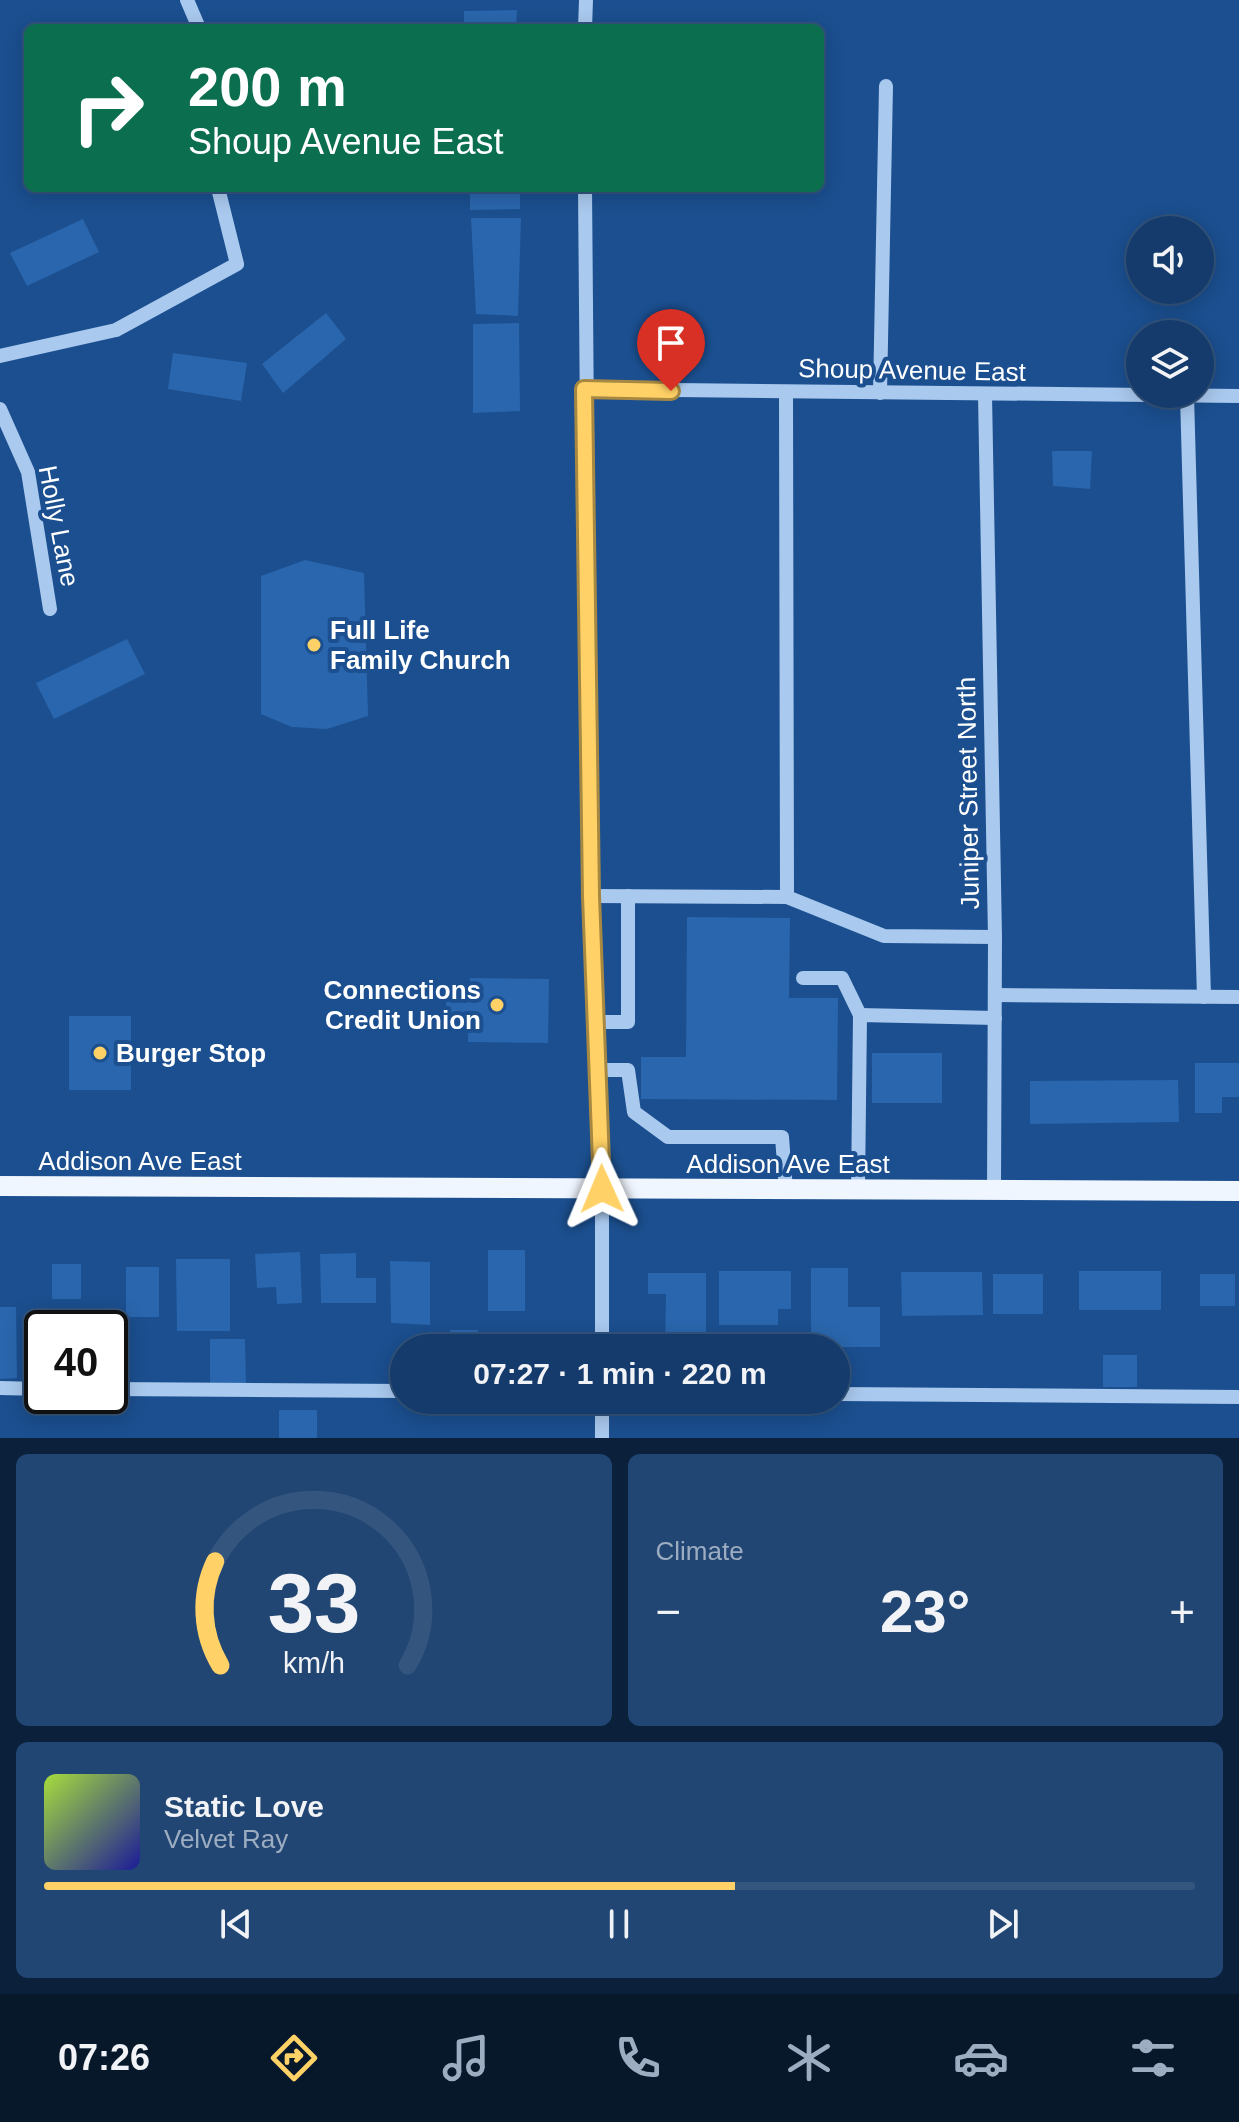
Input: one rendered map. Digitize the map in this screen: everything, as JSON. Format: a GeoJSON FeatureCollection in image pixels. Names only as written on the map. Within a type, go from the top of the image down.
{"type":"FeatureCollection","features":[{"type":"Feature","properties":{"kind":"main road","name":"Addison Ave East"},"geometry":{"type":"LineString","coordinates":[[0,1186],[602,1180],[786,1190],[1239,1191]]}},
{"type":"Feature","properties":{"kind":"street"},"geometry":{"type":"LineString","coordinates":[[187,0],[198,22]]}},
{"type":"Feature","properties":{"kind":"street"},"geometry":{"type":"LineString","coordinates":[[585,24],[586,0]]}},
{"type":"Feature","properties":{"kind":"street"},"geometry":{"type":"LineString","coordinates":[[880,393],[886,86]]}},
{"type":"Feature","properties":{"kind":"street"},"geometry":{"type":"LineString","coordinates":[[0,356],[116,330],[237,264],[219,192]]}},
{"type":"Feature","properties":{"kind":"street"},"geometry":{"type":"LineString","coordinates":[[585,192],[584,389],[591,896],[602,1180],[602,1334]]}},
{"type":"Feature","properties":{"kind":"street","name":"Shoup Avenue East"},"geometry":{"type":"LineString","coordinates":[[584,389],[1126,396]]}},
{"type":"Feature","properties":{"kind":"street"},"geometry":{"type":"LineString","coordinates":[[786,392],[787,897]]}},
{"type":"Feature","properties":{"kind":"street","name":"Juniper Street North"},"geometry":{"type":"LineString","coordinates":[[985,395],[995,937],[994,1190]]}},
{"type":"Feature","properties":{"kind":"street","name":"Shoup Avenue East"},"geometry":{"type":"LineString","coordinates":[[1214,396],[1239,396]]}},
{"type":"Feature","properties":{"kind":"street"},"geometry":{"type":"LineString","coordinates":[[1187,408],[1204,997]]}},
{"type":"Feature","properties":{"kind":"street","name":"Holly Lane"},"geometry":{"type":"LineString","coordinates":[[0,409],[28,472],[50,609]]}},
{"type":"Feature","properties":{"kind":"street"},"geometry":{"type":"LineString","coordinates":[[591,896],[787,897],[884,936],[995,937]]}},
{"type":"Feature","properties":{"kind":"street"},"geometry":{"type":"LineString","coordinates":[[596,1022],[628,1022],[628,896]]}},
{"type":"Feature","properties":{"kind":"street"},"geometry":{"type":"LineString","coordinates":[[803,978],[842,978],[860,1015],[858,1190]]}},
{"type":"Feature","properties":{"kind":"street"},"geometry":{"type":"LineString","coordinates":[[995,995],[1239,997]]}},
{"type":"Feature","properties":{"kind":"street"},"geometry":{"type":"LineString","coordinates":[[860,1015],[995,1018]]}},
{"type":"Feature","properties":{"kind":"street"},"geometry":{"type":"LineString","coordinates":[[598,1070],[628,1070],[634,1112],[668,1137],[782,1137],[786,1190]]}},
{"type":"Feature","properties":{"kind":"street"},"geometry":{"type":"LineString","coordinates":[[0,1388],[24,1389]]}},
{"type":"Feature","properties":{"kind":"street"},"geometry":{"type":"LineString","coordinates":[[128,1389],[390,1391]]}},
{"type":"Feature","properties":{"kind":"street"},"geometry":{"type":"LineString","coordinates":[[850,1394],[1239,1397]]}},
{"type":"Feature","properties":{"kind":"street"},"geometry":{"type":"LineString","coordinates":[[602,1414],[602,1438]]}},
{"type":"Feature","properties":{"kind":"building"},"geometry":{"type":"Polygon","coordinates":[[[517,10],[516,24],[464,24],[464,11],[517,10]]]}},
{"type":"Feature","properties":{"kind":"building"},"geometry":{"type":"Polygon","coordinates":[[[470,192],[520,192],[520,209],[470,210],[470,192]]]}},
{"type":"Feature","properties":{"kind":"building"},"geometry":{"type":"Polygon","coordinates":[[[471,218],[521,218],[518,316],[476,314],[471,218]]]}},
{"type":"Feature","properties":{"kind":"building"},"geometry":{"type":"Polygon","coordinates":[[[83,219],[99,252],[27,286],[10,253],[83,219]]]}},
{"type":"Feature","properties":{"kind":"building"},"geometry":{"type":"Polygon","coordinates":[[[326,313],[346,339],[283,393],[262,364],[326,313]]]}},
{"type":"Feature","properties":{"kind":"building"},"geometry":{"type":"Polygon","coordinates":[[[519,323],[520,411],[473,413],[473,324],[519,323]]]}},
{"type":"Feature","properties":{"kind":"building"},"geometry":{"type":"Polygon","coordinates":[[[173,353],[247,363],[241,401],[168,389],[173,353]]]}},
{"type":"Feature","properties":{"kind":"building"},"geometry":{"type":"Polygon","coordinates":[[[1052,451],[1092,451],[1090,489],[1053,486],[1052,451]]]}},
{"type":"Feature","properties":{"kind":"building","name":"Full Life Family Church"},"geometry":{"type":"Polygon","coordinates":[[[305,560],[364,573],[368,716],[327,729],[292,727],[261,714],[261,576],[305,560]]]}},
{"type":"Feature","properties":{"kind":"building"},"geometry":{"type":"Polygon","coordinates":[[[127,639],[145,674],[54,719],[36,683],[127,639]]]}},
{"type":"Feature","properties":{"kind":"building"},"geometry":{"type":"Polygon","coordinates":[[[687,917],[790,918],[789,998],[838,998],[837,1100],[641,1099],[641,1057],[686,1057],[687,917]]]}},
{"type":"Feature","properties":{"kind":"building","name":"Connections Credit Union"},"geometry":{"type":"Polygon","coordinates":[[[470,978],[549,979],[548,1043],[468,1042],[468,1020],[446,1020],[446,989],[470,989],[470,978]]]}},
{"type":"Feature","properties":{"kind":"building","name":"Burger Stop"},"geometry":{"type":"Polygon","coordinates":[[[69,1016],[131,1016],[131,1090],[69,1090],[69,1016]]]}},
{"type":"Feature","properties":{"kind":"building"},"geometry":{"type":"Polygon","coordinates":[[[872,1053],[942,1053],[942,1103],[872,1103],[872,1053]]]}},
{"type":"Feature","properties":{"kind":"building"},"geometry":{"type":"Polygon","coordinates":[[[1195,1063],[1239,1063],[1239,1097],[1222,1097],[1222,1113],[1195,1113],[1195,1063]]]}},
{"type":"Feature","properties":{"kind":"building"},"geometry":{"type":"Polygon","coordinates":[[[1178,1080],[1179,1122],[1030,1124],[1030,1081],[1178,1080]]]}},
{"type":"Feature","properties":{"kind":"building"},"geometry":{"type":"Polygon","coordinates":[[[488,1250],[525,1250],[525,1311],[488,1311],[488,1250]]]}},
{"type":"Feature","properties":{"kind":"building"},"geometry":{"type":"Polygon","coordinates":[[[300,1252],[302,1303],[277,1304],[276,1287],[257,1288],[255,1254],[300,1252]]]}},
{"type":"Feature","properties":{"kind":"building"},"geometry":{"type":"Polygon","coordinates":[[[356,1253],[356,1278],[376,1278],[376,1303],[321,1303],[320,1254],[356,1253]]]}},
{"type":"Feature","properties":{"kind":"building"},"geometry":{"type":"Polygon","coordinates":[[[176,1259],[230,1259],[230,1331],[177,1331],[176,1259]]]}},
{"type":"Feature","properties":{"kind":"building"},"geometry":{"type":"Polygon","coordinates":[[[390,1261],[430,1262],[430,1325],[391,1323],[390,1261]]]}},
{"type":"Feature","properties":{"kind":"building"},"geometry":{"type":"Polygon","coordinates":[[[52,1264],[81,1264],[81,1299],[52,1299],[52,1264]]]}},
{"type":"Feature","properties":{"kind":"building"},"geometry":{"type":"Polygon","coordinates":[[[126,1267],[159,1267],[159,1317],[128,1317],[126,1267]]]}},
{"type":"Feature","properties":{"kind":"building"},"geometry":{"type":"Polygon","coordinates":[[[811,1268],[848,1268],[848,1307],[880,1307],[880,1347],[850,1347],[850,1334],[811,1334],[811,1268]]]}},
{"type":"Feature","properties":{"kind":"building"},"geometry":{"type":"Polygon","coordinates":[[[719,1271],[791,1271],[791,1309],[778,1309],[778,1325],[719,1325],[719,1271]]]}},
{"type":"Feature","properties":{"kind":"building"},"geometry":{"type":"Polygon","coordinates":[[[1079,1271],[1161,1271],[1161,1310],[1079,1310],[1079,1271]]]}},
{"type":"Feature","properties":{"kind":"building"},"geometry":{"type":"Polygon","coordinates":[[[901,1272],[982,1272],[983,1315],[902,1316],[901,1272]]]}},
{"type":"Feature","properties":{"kind":"building"},"geometry":{"type":"Polygon","coordinates":[[[648,1273],[706,1273],[706,1334],[665,1334],[666,1294],[648,1294],[648,1273]]]}},
{"type":"Feature","properties":{"kind":"building"},"geometry":{"type":"Polygon","coordinates":[[[993,1274],[1043,1274],[1043,1314],[993,1314],[993,1274]]]}},
{"type":"Feature","properties":{"kind":"building"},"geometry":{"type":"Polygon","coordinates":[[[1200,1274],[1235,1274],[1235,1306],[1200,1306],[1200,1274]]]}},
{"type":"Feature","properties":{"kind":"building"},"geometry":{"type":"Polygon","coordinates":[[[0,1307],[16,1307],[17,1378],[0,1379],[0,1307]]]}},
{"type":"Feature","properties":{"kind":"building"},"geometry":{"type":"Polygon","coordinates":[[[450,1330],[478,1330],[478,1334],[450,1334],[450,1330]]]}},
{"type":"Feature","properties":{"kind":"building"},"geometry":{"type":"Polygon","coordinates":[[[210,1339],[245,1339],[246,1385],[210,1385],[210,1339]]]}},
{"type":"Feature","properties":{"kind":"building"},"geometry":{"type":"Polygon","coordinates":[[[1103,1355],[1137,1355],[1137,1387],[1103,1387],[1103,1355]]]}},
{"type":"Feature","properties":{"kind":"building"},"geometry":{"type":"Polygon","coordinates":[[[279,1410],[317,1410],[317,1438],[279,1438],[279,1410]]]}},
{"type":"Feature","properties":{"kind":"place","name":"Full Life Family Church"},"geometry":{"type":"Point","coordinates":[314,645]}},
{"type":"Feature","properties":{"kind":"place","name":"Connections Credit Union"},"geometry":{"type":"Point","coordinates":[497,1005]}},
{"type":"Feature","properties":{"kind":"place","name":"Burger Stop"},"geometry":{"type":"Point","coordinates":[100,1053]}},
{"type":"Feature","properties":{"kind":"route"},"geometry":{"type":"LineString","coordinates":[[602,1189],[591,896],[584,389],[671,391]]}}]}
